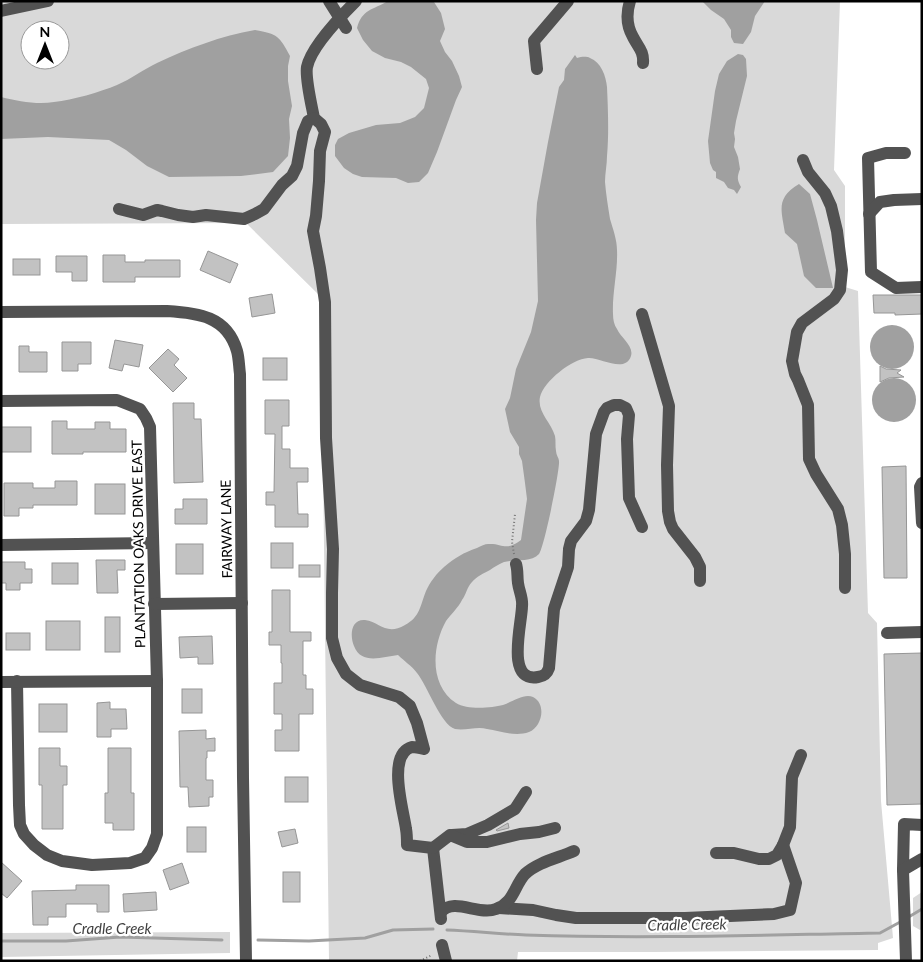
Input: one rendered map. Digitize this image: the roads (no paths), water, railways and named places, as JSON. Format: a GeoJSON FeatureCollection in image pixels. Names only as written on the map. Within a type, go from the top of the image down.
{"type":"FeatureCollection","features":[{"type":"Feature","properties":{"kind":"street"},"geometry":{"type":"LineString","coordinates":[[1,11],[48,1]]}},
{"type":"Feature","properties":{"kind":"street"},"geometry":{"type":"LineString","coordinates":[[329,1],[343,23]]}},
{"type":"Feature","properties":{"kind":"street"},"geometry":{"type":"LineString","coordinates":[[356,1],[343,23],[312,54],[307,69],[314,118],[321,124],[325,132],[320,151],[316,216],[313,231],[325,302],[326,438],[333,549],[332,638],[337,658],[346,674],[360,684],[399,697],[410,706],[418,723],[424,749],[412,747],[407,750],[401,757],[397,772],[407,845],[434,848],[450,835],[467,834],[488,826],[515,809],[526,792]]}},
{"type":"Feature","properties":{"kind":"street"},"geometry":{"type":"LineString","coordinates":[[536,69],[534,41],[568,1]]}},
{"type":"Feature","properties":{"kind":"street"},"geometry":{"type":"LineString","coordinates":[[630,1],[626,12],[627,21],[643,56],[643,63]]}},
{"type":"Feature","properties":{"kind":"street"},"geometry":{"type":"LineString","coordinates":[[119,208],[143,215],[157,210],[178,216],[193,217],[244,218],[255,214],[264,209],[282,185],[292,176],[297,166],[302,133],[308,121],[314,118]]}},
{"type":"Feature","properties":{"kind":"street"},"geometry":{"type":"LineString","coordinates":[[905,153],[886,152],[868,158],[871,272],[896,288],[922,287]]}},
{"type":"Feature","properties":{"kind":"street"},"geometry":{"type":"LineString","coordinates":[[803,160],[808,172],[825,193],[831,206],[837,230],[842,270],[840,290],[834,298],[802,323],[797,332],[792,361],[795,374],[808,405],[809,459],[838,509],[842,525],[846,588]]}},
{"type":"Feature","properties":{"kind":"street"},"geometry":{"type":"LineString","coordinates":[[869,214],[880,202],[922,199]]}},
{"type":"Feature","properties":{"kind":"street","name":"FAIRWAY LANE"},"geometry":{"type":"LineString","coordinates":[[1,312],[189,312],[214,319],[228,332],[237,351],[240,374],[246,961]]}},
{"type":"Feature","properties":{"kind":"street"},"geometry":{"type":"LineString","coordinates":[[642,314],[669,406],[667,465],[670,522],[673,529],[695,557],[700,568],[700,581]]}},
{"type":"Feature","properties":{"kind":"street","name":"PLANTATION OAKS DRIVE EAST"},"geometry":{"type":"LineString","coordinates":[[1,402],[116,400],[140,409],[150,427],[157,682],[158,834],[152,848],[144,858],[130,863],[92,865],[62,861],[47,855],[24,834],[20,825],[17,682]]}},
{"type":"Feature","properties":{"kind":"street"},"geometry":{"type":"LineString","coordinates":[[516,564],[523,603],[517,656],[519,665],[527,677],[541,677],[546,674],[549,668],[554,610],[568,567],[571,541],[586,521],[589,510],[596,434],[604,412],[614,405],[626,408],[629,415],[627,439],[629,498],[642,527]]}},
{"type":"Feature","properties":{"kind":"street"},"geometry":{"type":"LineString","coordinates":[[922,483],[920,487],[922,523]]}},
{"type":"Feature","properties":{"kind":"street"},"geometry":{"type":"LineString","coordinates":[[1,545],[153,543]]}},
{"type":"Feature","properties":{"kind":"street"},"geometry":{"type":"LineString","coordinates":[[154,604],[242,603]]}},
{"type":"Feature","properties":{"kind":"street"},"geometry":{"type":"LineString","coordinates":[[887,633],[922,632]]}},
{"type":"Feature","properties":{"kind":"street"},"geometry":{"type":"LineString","coordinates":[[1,682],[157,682]]}},
{"type":"Feature","properties":{"kind":"street"},"geometry":{"type":"LineString","coordinates":[[716,853],[734,853],[759,859],[769,859],[777,854],[790,828],[792,777],[801,755]]}},
{"type":"Feature","properties":{"kind":"street"},"geometry":{"type":"LineString","coordinates":[[906,961],[903,870],[904,824],[922,825]]}},
{"type":"Feature","properties":{"kind":"street"},"geometry":{"type":"LineString","coordinates":[[450,835],[466,842],[487,842],[555,828]]}},
{"type":"Feature","properties":{"kind":"street"},"geometry":{"type":"LineString","coordinates":[[499,908],[534,910],[576,918],[685,918],[774,914],[790,910],[796,883],[783,845]]}},
{"type":"Feature","properties":{"kind":"street"},"geometry":{"type":"LineString","coordinates":[[434,848],[441,915],[444,908],[451,906],[484,911],[504,906],[524,876],[536,866],[574,851]]}},
{"type":"Feature","properties":{"kind":"street"},"geometry":{"type":"LineString","coordinates":[[903,870],[922,859]]}},
{"type":"Feature","properties":{"kind":"street"},"geometry":{"type":"LineString","coordinates":[[442,945],[446,961]]}},
{"type":"Feature","properties":{"kind":"waterway","name":"Cradle Creek"},"geometry":{"type":"LineString","coordinates":[[907,918],[922,909]]}},
{"type":"Feature","properties":{"kind":"waterway","name":"Cradle Creek"},"geometry":{"type":"LineString","coordinates":[[447,930],[526,935],[614,937],[880,933],[902,921]]}},
{"type":"Feature","properties":{"kind":"waterway","name":"Cradle Creek"},"geometry":{"type":"LineString","coordinates":[[258,940],[309,941],[365,938],[393,930],[433,929]]}},
{"type":"Feature","properties":{"kind":"waterway","name":"Cradle Creek"},"geometry":{"type":"LineString","coordinates":[[1,941],[66,941],[120,937],[222,940]]}}]}
